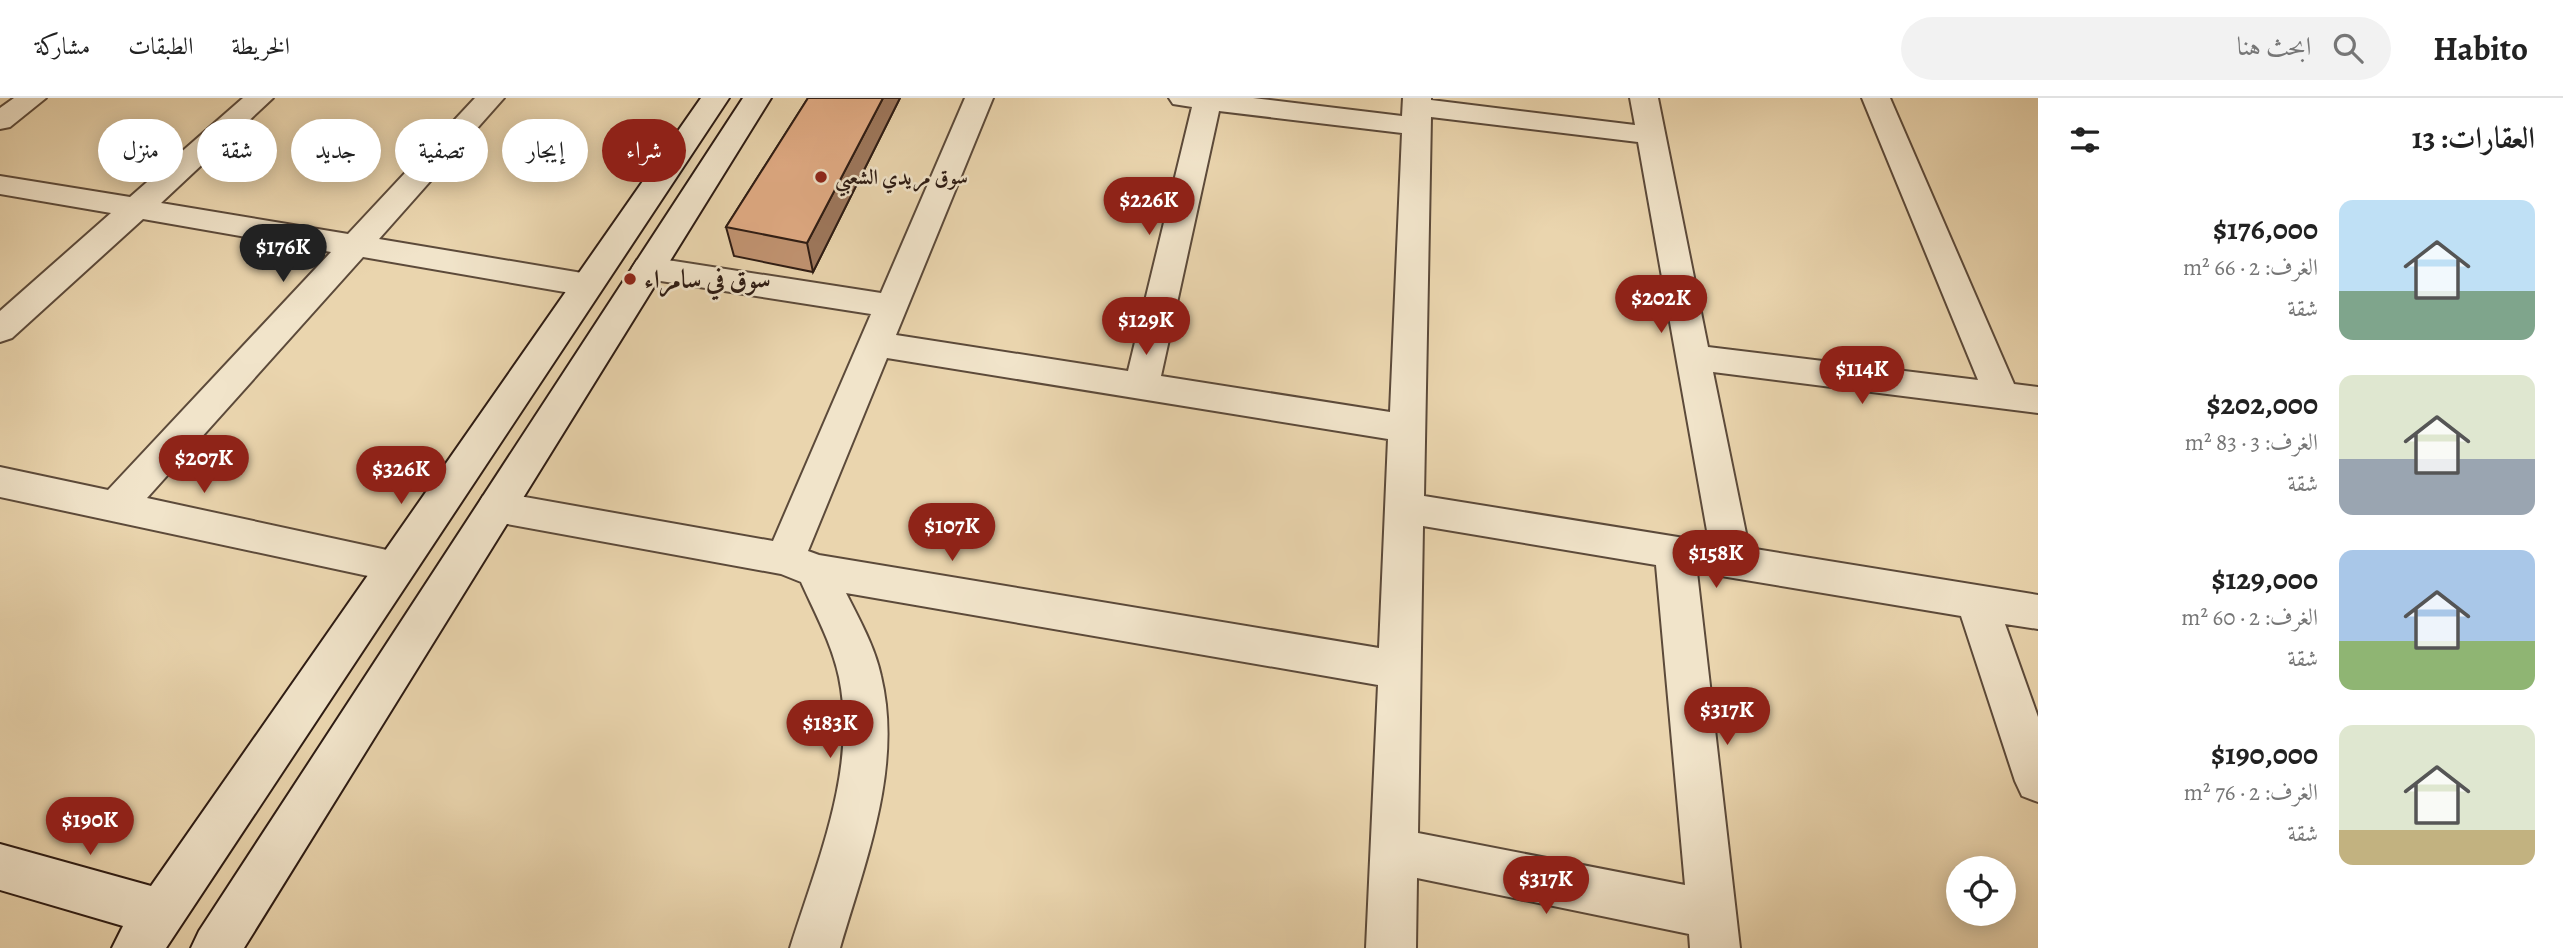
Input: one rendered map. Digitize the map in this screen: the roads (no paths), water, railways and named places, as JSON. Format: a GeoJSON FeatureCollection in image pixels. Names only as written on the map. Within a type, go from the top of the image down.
{"type":"FeatureCollection","features":[{"type":"Feature","properties":{"kind":"street"},"geometry":{"type":"LineString","coordinates":[[0,121],[32,98]]}},
{"type":"Feature","properties":{"kind":"street"},"geometry":{"type":"LineString","coordinates":[[0,330],[260,98]]}},
{"type":"Feature","properties":{"kind":"street"},"geometry":{"type":"LineString","coordinates":[[116,507],[490,98]]}},
{"type":"Feature","properties":{"kind":"street"},"geometry":{"type":"LineString","coordinates":[[0,867],[149,930],[715,98]]}},
{"type":"Feature","properties":{"kind":"street"},"geometry":{"type":"LineString","coordinates":[[216,948],[757,98]]}},
{"type":"Feature","properties":{"kind":"street"},"geometry":{"type":"LineString","coordinates":[[815,948],[852,819],[867,739],[860,676],[801,565],[876,344],[979,98]]}},
{"type":"Feature","properties":{"kind":"street"},"geometry":{"type":"LineString","coordinates":[[1644,98],[1732,562]]}},
{"type":"Feature","properties":{"kind":"street"},"geometry":{"type":"LineString","coordinates":[[1875,98],[2002,396]]}},
{"type":"Feature","properties":{"kind":"street"},"geometry":{"type":"LineString","coordinates":[[1142,385],[1195,99],[1416,110],[1651,135]]}},
{"type":"Feature","properties":{"kind":"street"},"geometry":{"type":"LineString","coordinates":[[1391,948],[1416,110]]}},
{"type":"Feature","properties":{"kind":"street"},"geometry":{"type":"LineString","coordinates":[[0,185],[587,285]]}},
{"type":"Feature","properties":{"kind":"street"},"geometry":{"type":"LineString","coordinates":[[648,268],[891,306]]}},
{"type":"Feature","properties":{"kind":"street"},"geometry":{"type":"LineString","coordinates":[[876,344],[1407,428]]}},
{"type":"Feature","properties":{"kind":"street"},"geometry":{"type":"LineString","coordinates":[[1693,357],[2038,400]]}},
{"type":"Feature","properties":{"kind":"street"},"geometry":{"type":"LineString","coordinates":[[0,482],[396,566]]}},
{"type":"Feature","properties":{"kind":"street"},"geometry":{"type":"LineString","coordinates":[[496,507],[801,565],[1399,670]]}},
{"type":"Feature","properties":{"kind":"street"},"geometry":{"type":"LineString","coordinates":[[1404,508],[2038,612]]}},
{"type":"Feature","properties":{"kind":"street"},"geometry":{"type":"LineString","coordinates":[[1394,851],[1713,931],[1675,553]]}},
{"type":"Feature","properties":{"kind":"street"},"geometry":{"type":"LineString","coordinates":[[1977,602],[2038,781]]}},
{"type":"Feature","properties":{"kind":"place","name":"سوق مريدي الشعبي"},"geometry":{"type":"Point","coordinates":[821,177]}},
{"type":"Feature","properties":{"kind":"place","name":"سوق في سامراء"},"geometry":{"type":"Point","coordinates":[630,279]}}]}
